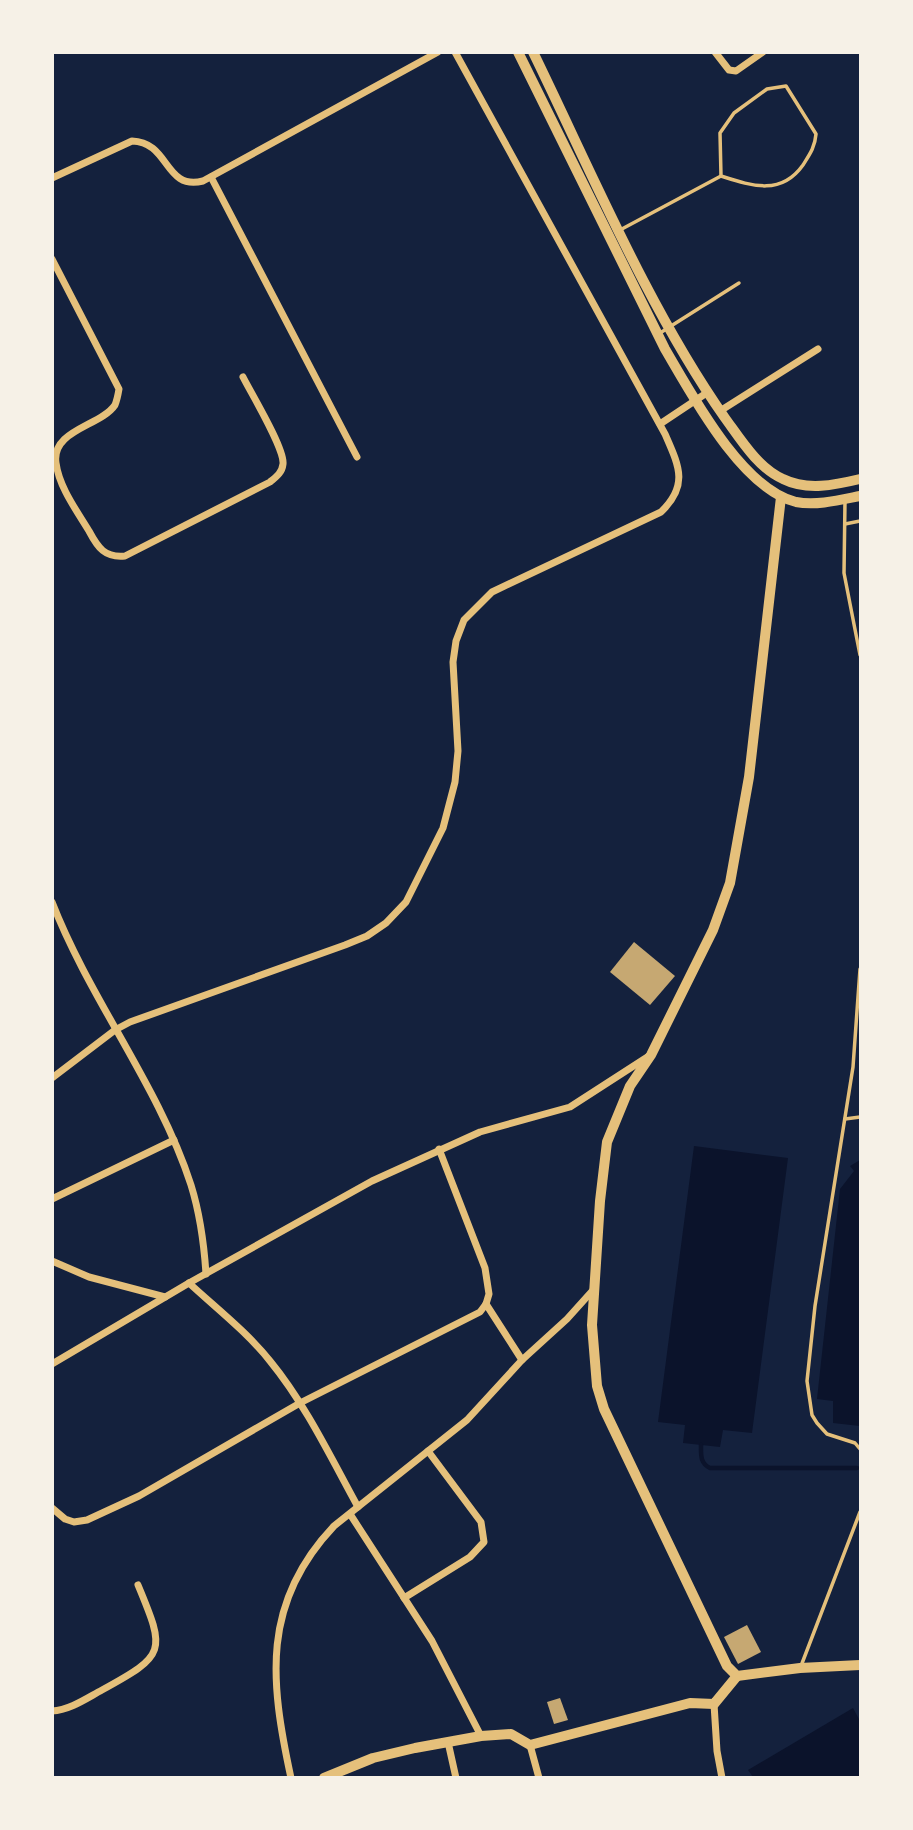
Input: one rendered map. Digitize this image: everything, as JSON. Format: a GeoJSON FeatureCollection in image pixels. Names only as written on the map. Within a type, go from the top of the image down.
{"type":"FeatureCollection","features":[{"type":"Feature","properties":{"kind":"street"},"geometry":{"type":"LineString","coordinates":[[52,178],[132,141],[143,141],[154,148],[174,175],[184,182],[193,183],[211,177],[438,52]]}},
{"type":"Feature","properties":{"kind":"street"},"geometry":{"type":"LineString","coordinates":[[52,1078],[115,1030],[151,1013],[367,936],[386,923],[406,902],[443,828],[455,782],[458,751],[453,662],[456,640],[464,620],[492,592],[661,512],[671,502],[678,488],[680,474],[676,458],[660,424],[455,52]]}},
{"type":"Feature","properties":{"kind":"street"},"geometry":{"type":"LineString","coordinates":[[518,52],[658,334],[696,400],[723,440],[752,475],[781,497],[799,502],[860,496]]}},
{"type":"Feature","properties":{"kind":"street"},"geometry":{"type":"LineString","coordinates":[[533,52],[669,327],[720,411],[763,466],[783,480],[809,487],[860,479]]}},
{"type":"Feature","properties":{"kind":"street"},"geometry":{"type":"LineString","coordinates":[[715,52],[729,70],[736,71],[764,52]]}},
{"type":"Feature","properties":{"kind":"street"},"geometry":{"type":"LineString","coordinates":[[211,177],[357,457]]}},
{"type":"Feature","properties":{"kind":"street"},"geometry":{"type":"LineString","coordinates":[[52,258],[118,389],[117,402],[109,412],[69,436],[58,450],[54,461],[68,493],[101,551],[112,558],[125,556],[270,482],[279,474],[284,463],[281,450],[243,377]]}},
{"type":"Feature","properties":{"kind":"street"},"geometry":{"type":"LineString","coordinates":[[720,411],[818,349]]}},
{"type":"Feature","properties":{"kind":"street"},"geometry":{"type":"LineString","coordinates":[[660,424],[708,392]]}},
{"type":"Feature","properties":{"kind":"street"},"geometry":{"type":"LineString","coordinates":[[737,1676],[727,1665],[604,1409],[597,1386],[593,1344],[600,1201],[607,1142],[630,1086],[651,1055],[713,930],[730,883],[749,777],[781,497]]}},
{"type":"Feature","properties":{"kind":"street"},"geometry":{"type":"LineString","coordinates":[[52,902],[72,951],[174,1140],[199,1216],[206,1274]]}},
{"type":"Feature","properties":{"kind":"street"},"geometry":{"type":"LineString","coordinates":[[52,1364],[189,1283],[372,1181],[439,1149],[506,1124],[569,1107],[651,1055]]}},
{"type":"Feature","properties":{"kind":"street"},"geometry":{"type":"LineString","coordinates":[[52,1199],[174,1140]]}},
{"type":"Feature","properties":{"kind":"street"},"geometry":{"type":"LineString","coordinates":[[52,1508],[65,1519],[74,1522],[87,1520],[139,1496],[300,1403],[480,1312],[489,1294],[485,1268],[439,1149]]}},
{"type":"Feature","properties":{"kind":"street"},"geometry":{"type":"LineString","coordinates":[[52,1261],[89,1277],[165,1297]]}},
{"type":"Feature","properties":{"kind":"street"},"geometry":{"type":"LineString","coordinates":[[189,1283],[253,1341],[300,1403],[358,1507]]}},
{"type":"Feature","properties":{"kind":"street"},"geometry":{"type":"LineString","coordinates":[[290,1777],[281,1734],[275,1662],[279,1626],[288,1593],[303,1564],[325,1535],[467,1420],[522,1360],[567,1319],[596,1287]]}},
{"type":"Feature","properties":{"kind":"street"},"geometry":{"type":"LineString","coordinates":[[486,1304],[522,1360]]}},
{"type":"Feature","properties":{"kind":"street"},"geometry":{"type":"LineString","coordinates":[[404,1598],[470,1557],[484,1542],[481,1522],[428,1451]]}},
{"type":"Feature","properties":{"kind":"street"},"geometry":{"type":"LineString","coordinates":[[351,1514],[449,1671],[481,1736]]}},
{"type":"Feature","properties":{"kind":"street"},"geometry":{"type":"LineString","coordinates":[[52,1711],[76,1704],[139,1670],[151,1660],[157,1634],[138,1585]]}},
{"type":"Feature","properties":{"kind":"street"},"geometry":{"type":"LineString","coordinates":[[722,1777],[717,1751],[714,1704],[737,1676],[800,1668],[860,1665]]}},
{"type":"Feature","properties":{"kind":"street"},"geometry":{"type":"LineString","coordinates":[[530,1745],[690,1703],[714,1704]]}},
{"type":"Feature","properties":{"kind":"street"},"geometry":{"type":"LineString","coordinates":[[324,1777],[373,1758],[481,1736],[511,1734],[530,1745],[539,1777]]}},
{"type":"Feature","properties":{"kind":"street"},"geometry":{"type":"LineString","coordinates":[[448,1742],[456,1777]]}},
{"type":"Feature","properties":{"kind":"lane"},"geometry":{"type":"LineString","coordinates":[[609,236],[721,176],[763,186],[780,185],[795,176],[814,148],[816,134],[786,86],[767,89],[734,113],[720,133],[721,176]]}},
{"type":"Feature","properties":{"kind":"lane"},"geometry":{"type":"LineString","coordinates":[[658,334],[739,283]]}},
{"type":"Feature","properties":{"kind":"lane"},"geometry":{"type":"LineString","coordinates":[[845,499],[844,573],[860,655]]}},
{"type":"Feature","properties":{"kind":"lane"},"geometry":{"type":"LineString","coordinates":[[845,524],[860,521]]}},
{"type":"Feature","properties":{"kind":"lane"},"geometry":{"type":"LineString","coordinates":[[860,969],[853,1067],[815,1306],[807,1381],[817,1423],[827,1434],[855,1443],[860,1449]]}},
{"type":"Feature","properties":{"kind":"lane"},"geometry":{"type":"LineString","coordinates":[[845,1119],[860,1117]]}},
{"type":"Feature","properties":{"kind":"lane"},"geometry":{"type":"LineString","coordinates":[[800,1668],[860,1511]]}},
{"type":"Feature","properties":{"kind":"water"},"geometry":{"type":"Polygon","coordinates":[[[694,1146],[788,1158],[752,1433],[723,1430],[720,1447],[683,1443],[685,1425],[658,1422],[694,1146]]]}},
{"type":"Feature","properties":{"kind":"water"},"geometry":{"type":"Polygon","coordinates":[[[860,1160],[860,1426],[833,1423],[833,1401],[817,1399],[840,1189],[854,1171],[850,1166],[860,1160]]]}},
{"type":"Feature","properties":{"kind":"water"},"geometry":{"type":"Polygon","coordinates":[[[853,1708],[860,1721],[860,1777],[753,1777],[748,1770],[853,1708]]]}},
{"type":"Feature","properties":{"kind":"building"},"geometry":{"type":"Polygon","coordinates":[[[634,942],[675,976],[650,1005],[610,972],[634,942]]]}},
{"type":"Feature","properties":{"kind":"building"},"geometry":{"type":"Polygon","coordinates":[[[747,1625],[761,1652],[738,1664],[724,1637],[747,1625]]]}},
{"type":"Feature","properties":{"kind":"building"},"geometry":{"type":"Polygon","coordinates":[[[560,1698],[568,1720],[554,1724],[547,1702],[560,1698]]]}},
{"type":"Feature","properties":{"kind":"waterway"},"geometry":{"type":"LineString","coordinates":[[701,1445],[703,1461],[710,1468],[857,1468]]}}]}
